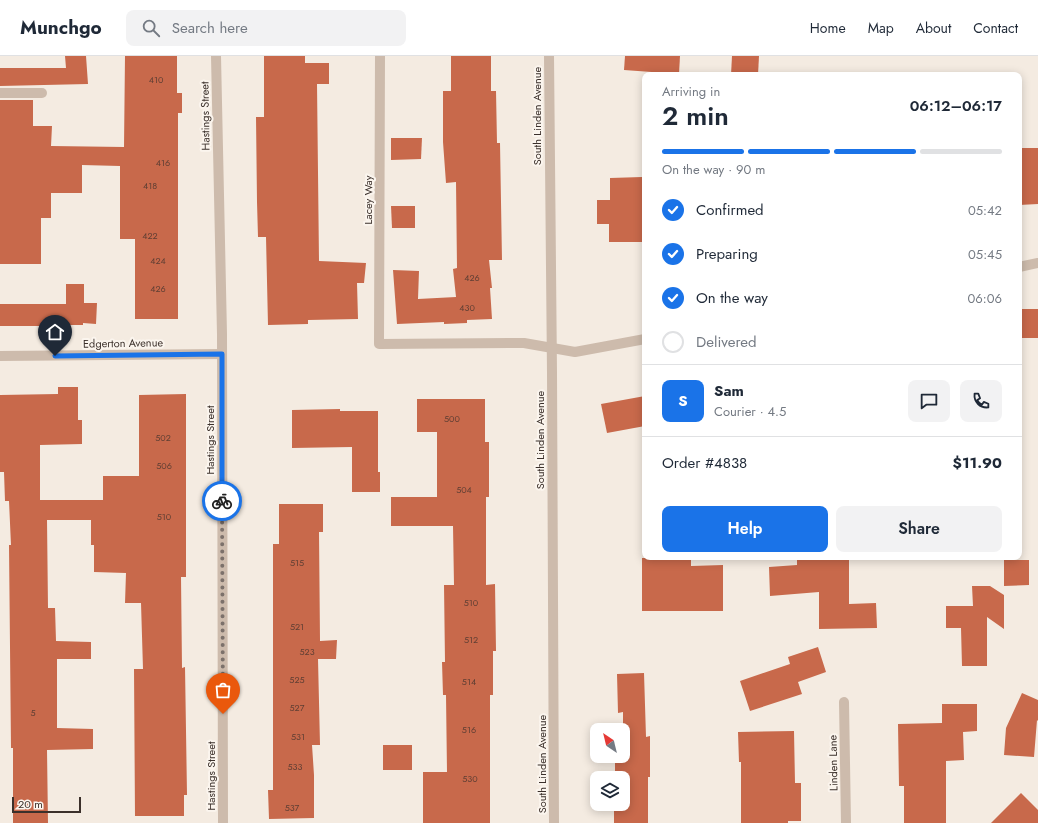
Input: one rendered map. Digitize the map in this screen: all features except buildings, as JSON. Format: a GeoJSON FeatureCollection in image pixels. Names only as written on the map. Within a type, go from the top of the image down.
{"type":"FeatureCollection","features":[{"type":"Feature","properties":{"kind":"street","name":"Hastings Street"},"geometry":{"type":"LineString","coordinates":[[216,56],[222,354],[223,823]]}},
{"type":"Feature","properties":{"kind":"street","name":"Lacey Way"},"geometry":{"type":"LineString","coordinates":[[380,56],[379,344],[524,343],[551,348]]}},
{"type":"Feature","properties":{"kind":"street","name":"South Linden Avenue"},"geometry":{"type":"LineString","coordinates":[[549,56],[554,823]]}},
{"type":"Feature","properties":{"kind":"street"},"geometry":{"type":"LineString","coordinates":[[0,93],[42,93]]}},
{"type":"Feature","properties":{"kind":"street"},"geometry":{"type":"LineString","coordinates":[[1022,266],[1038,263]]}},
{"type":"Feature","properties":{"kind":"street"},"geometry":{"type":"LineString","coordinates":[[551,348],[575,352],[642,341]]}},
{"type":"Feature","properties":{"kind":"street","name":"Edgerton Avenue"},"geometry":{"type":"LineString","coordinates":[[0,356],[222,354]]}},
{"type":"Feature","properties":{"kind":"street","name":"Linden Lane"},"geometry":{"type":"LineString","coordinates":[[844,702],[846,823]]}},
{"type":"Feature","properties":{"kind":"way so far"},"geometry":{"type":"LineString","coordinates":[[222,501],[223,714]]}},
{"type":"Feature","properties":{"kind":"route"},"geometry":{"type":"LineString","coordinates":[[55,356],[222,354],[222,501]]}}]}
